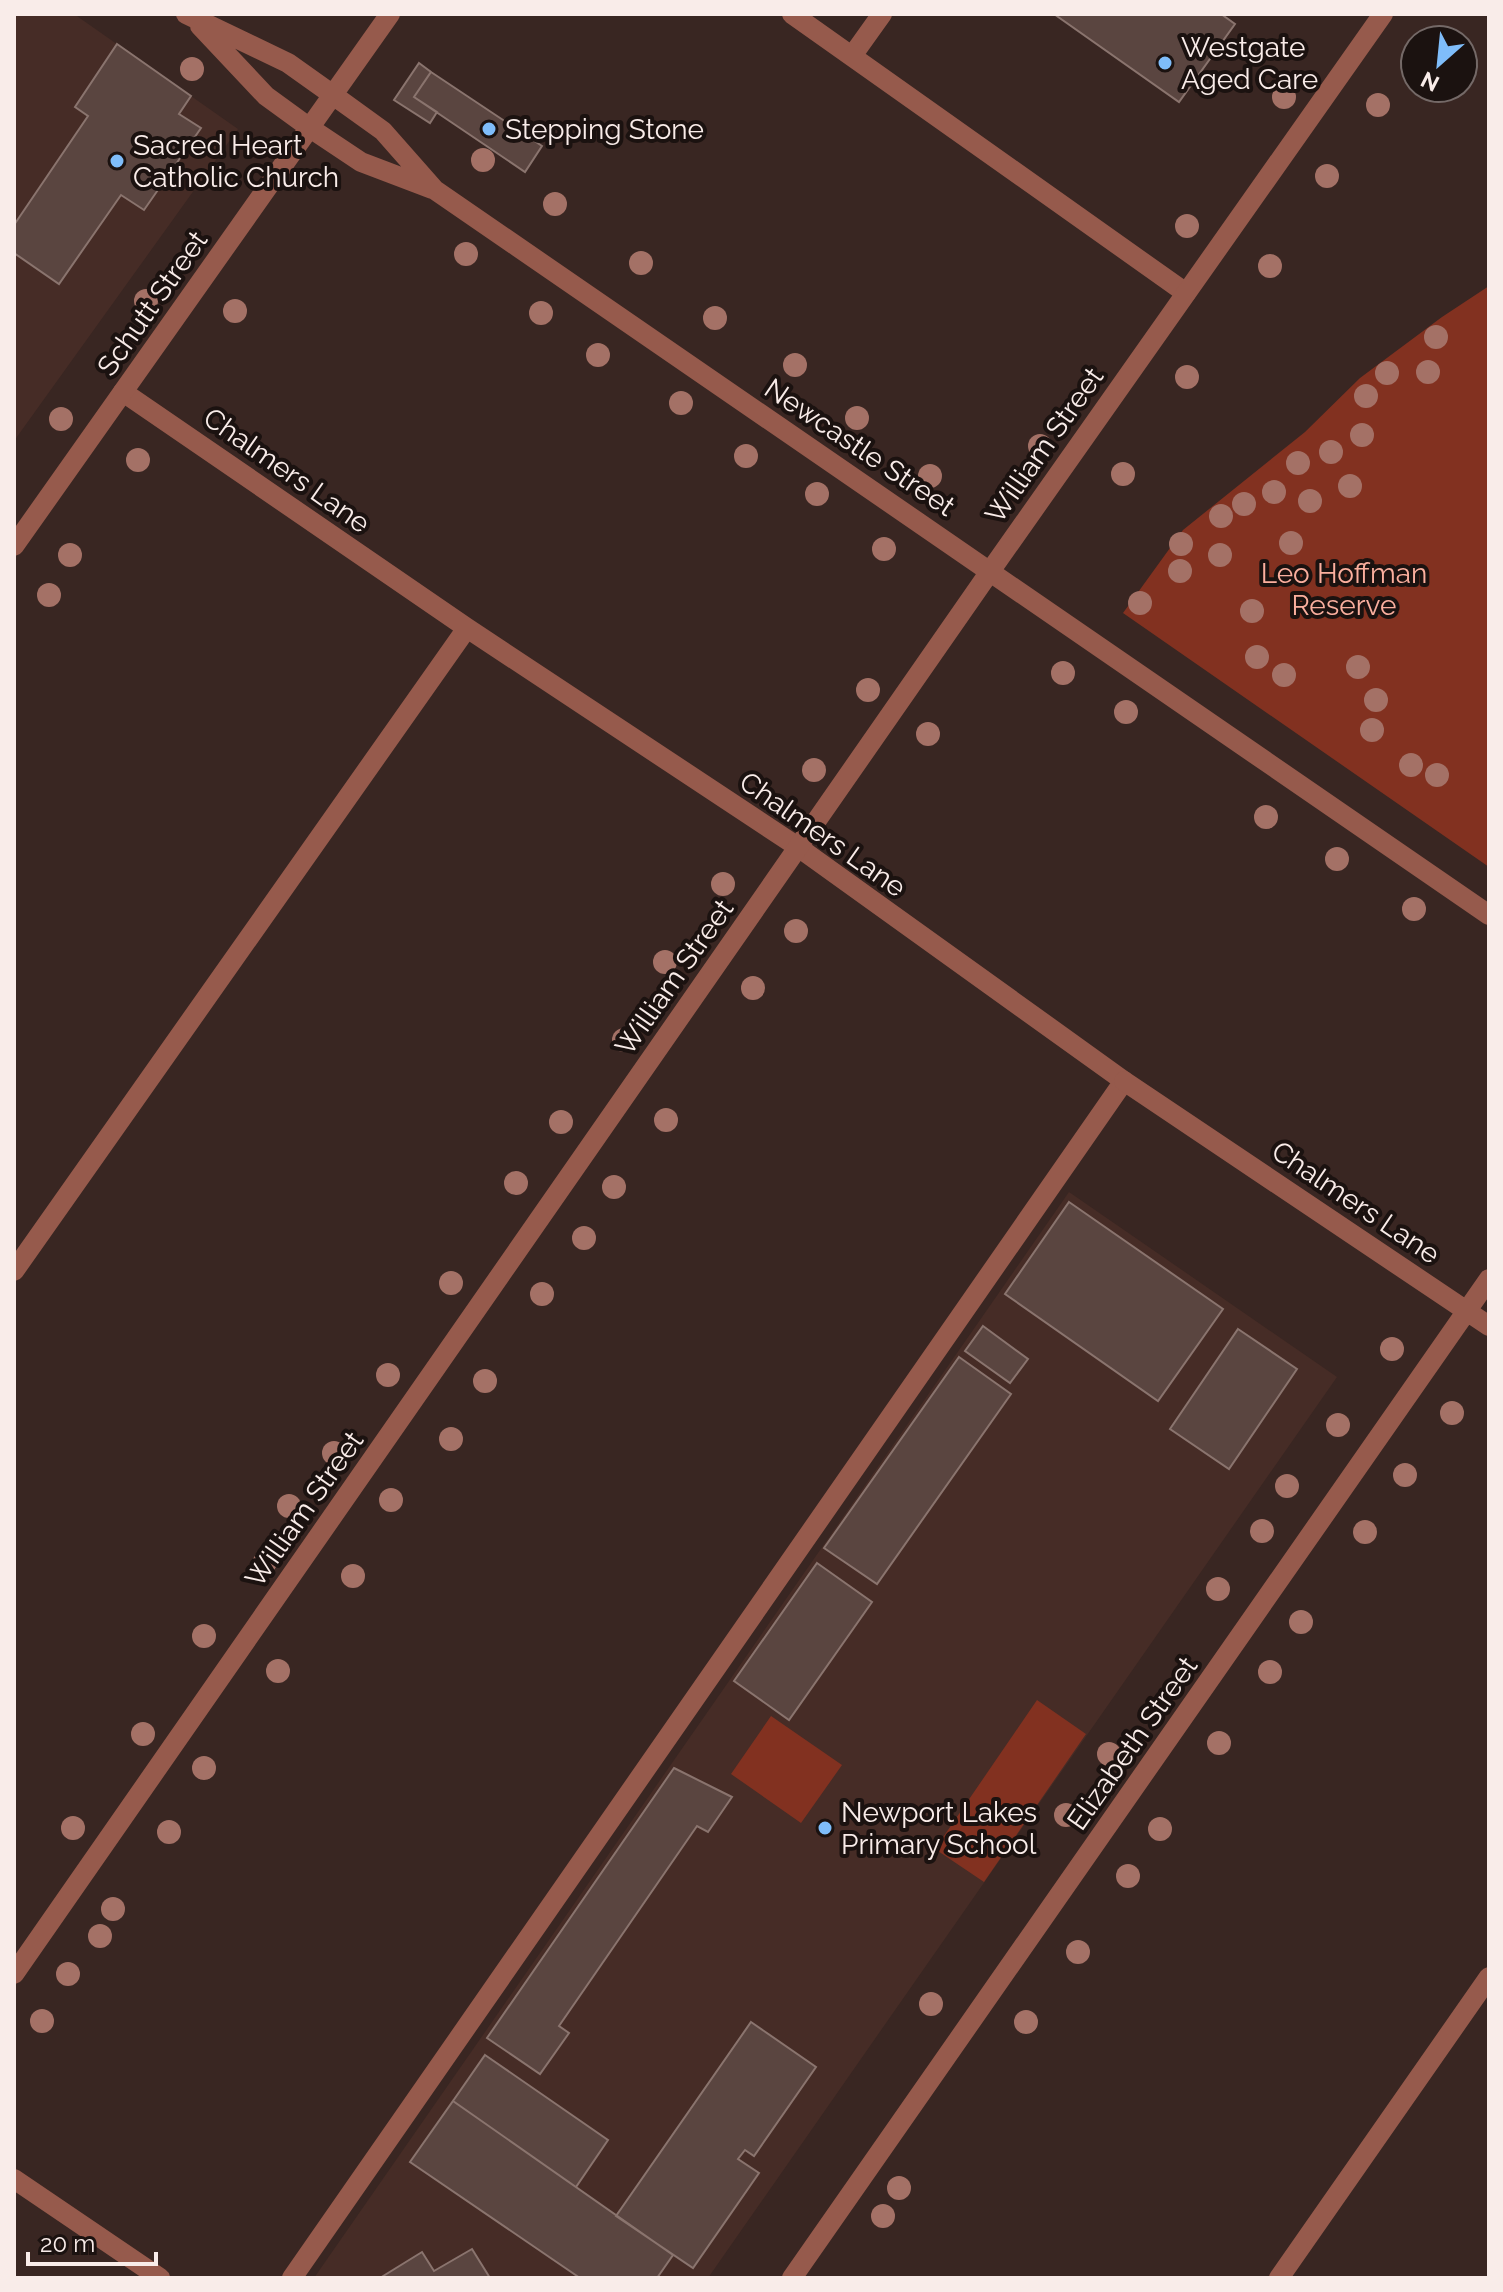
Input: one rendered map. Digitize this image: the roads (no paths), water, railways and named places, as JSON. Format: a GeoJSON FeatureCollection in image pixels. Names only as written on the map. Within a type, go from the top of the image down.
{"type":"FeatureCollection","features":[{"type":"Feature","properties":{"kind":"street","name":"Schutt Street"},"geometry":{"type":"LineString","coordinates":[[14,546],[390,14]]}},
{"type":"Feature","properties":{"kind":"street"},"geometry":{"type":"LineString","coordinates":[[792,14],[1186,293]]}},
{"type":"Feature","properties":{"kind":"street"},"geometry":{"type":"LineString","coordinates":[[852,56],[882,14]]}},
{"type":"Feature","properties":{"kind":"street","name":"William Street"},"geometry":{"type":"LineString","coordinates":[[14,1974],[991,570],[1383,14]]}},
{"type":"Feature","properties":{"kind":"street","name":"Newcastle Street"},"geometry":{"type":"LineString","coordinates":[[189,16],[288,63],[383,131],[435,190]]}},
{"type":"Feature","properties":{"kind":"street","name":"Newcastle Street"},"geometry":{"type":"LineString","coordinates":[[189,16],[266,96],[310,128],[361,162],[435,190],[1489,915]]}},
{"type":"Feature","properties":{"kind":"street","name":"Chalmers Lane"},"geometry":{"type":"LineString","coordinates":[[123,392],[467,628],[798,847],[1124,1081],[1489,1326]]}},
{"type":"Feature","properties":{"kind":"street"},"geometry":{"type":"LineString","coordinates":[[14,1271],[467,628]]}},
{"type":"Feature","properties":{"kind":"street"},"geometry":{"type":"LineString","coordinates":[[292,2278],[1124,1081]]}},
{"type":"Feature","properties":{"kind":"street","name":"Elizabeth Street"},"geometry":{"type":"LineString","coordinates":[[792,2278],[1489,1279]]}},
{"type":"Feature","properties":{"kind":"street"},"geometry":{"type":"LineString","coordinates":[[1279,2278],[1489,1977]]}},
{"type":"Feature","properties":{"kind":"street"},"geometry":{"type":"LineString","coordinates":[[14,2179],[160,2278]]}},
{"type":"Feature","properties":{"kind":"place","name":"Westgate Aged Care"},"geometry":{"type":"Point","coordinates":[1165,63]}},
{"type":"Feature","properties":{"kind":"place","name":"Stepping Stone"},"geometry":{"type":"Point","coordinates":[489,129]}},
{"type":"Feature","properties":{"kind":"place","name":"Sacred Heart Catholic Church"},"geometry":{"type":"Point","coordinates":[117,161]}},
{"type":"Feature","properties":{"kind":"place","name":"Newport Lakes Primary School"},"geometry":{"type":"Point","coordinates":[825,1828]}},
{"type":"Feature","properties":{"kind":"park label","name":"Leo Hoffman Reserve"},"geometry":{"type":"Point","coordinates":[1344,589]}}]}
